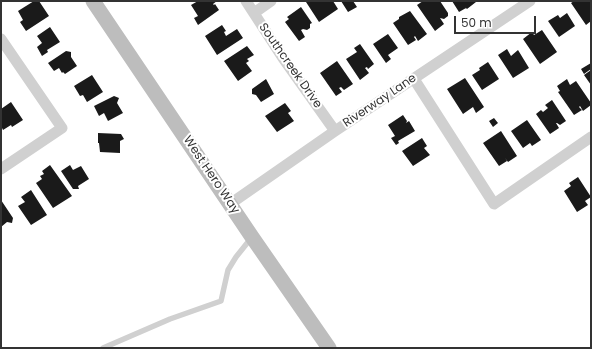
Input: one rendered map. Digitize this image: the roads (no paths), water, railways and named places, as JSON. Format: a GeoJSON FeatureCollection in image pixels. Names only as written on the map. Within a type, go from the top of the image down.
{"type":"FeatureCollection","features":[{"type":"Feature","properties":{"kind":"main road","name":"West Hero Way"},"geometry":{"type":"LineString","coordinates":[[93,1],[252,237],[329,348]]}},
{"type":"Feature","properties":{"kind":"street","name":"Southcreek Drive"},"geometry":{"type":"LineString","coordinates":[[246,1],[283,58],[335,131]]}},
{"type":"Feature","properties":{"kind":"street"},"geometry":{"type":"LineString","coordinates":[[254,13],[271,1]]}},
{"type":"Feature","properties":{"kind":"street","name":"Riverway Lane"},"geometry":{"type":"LineString","coordinates":[[230,204],[335,131],[530,1]]}},
{"type":"Feature","properties":{"kind":"street"},"geometry":{"type":"LineString","coordinates":[[1,39],[62,128],[1,169]]}},
{"type":"Feature","properties":{"kind":"street"},"geometry":{"type":"LineString","coordinates":[[414,78],[494,204],[591,137]]}},
{"type":"Feature","properties":{"kind":"lane"},"geometry":{"type":"LineString","coordinates":[[103,348],[163,322],[221,301],[228,270],[252,237]]}}]}
